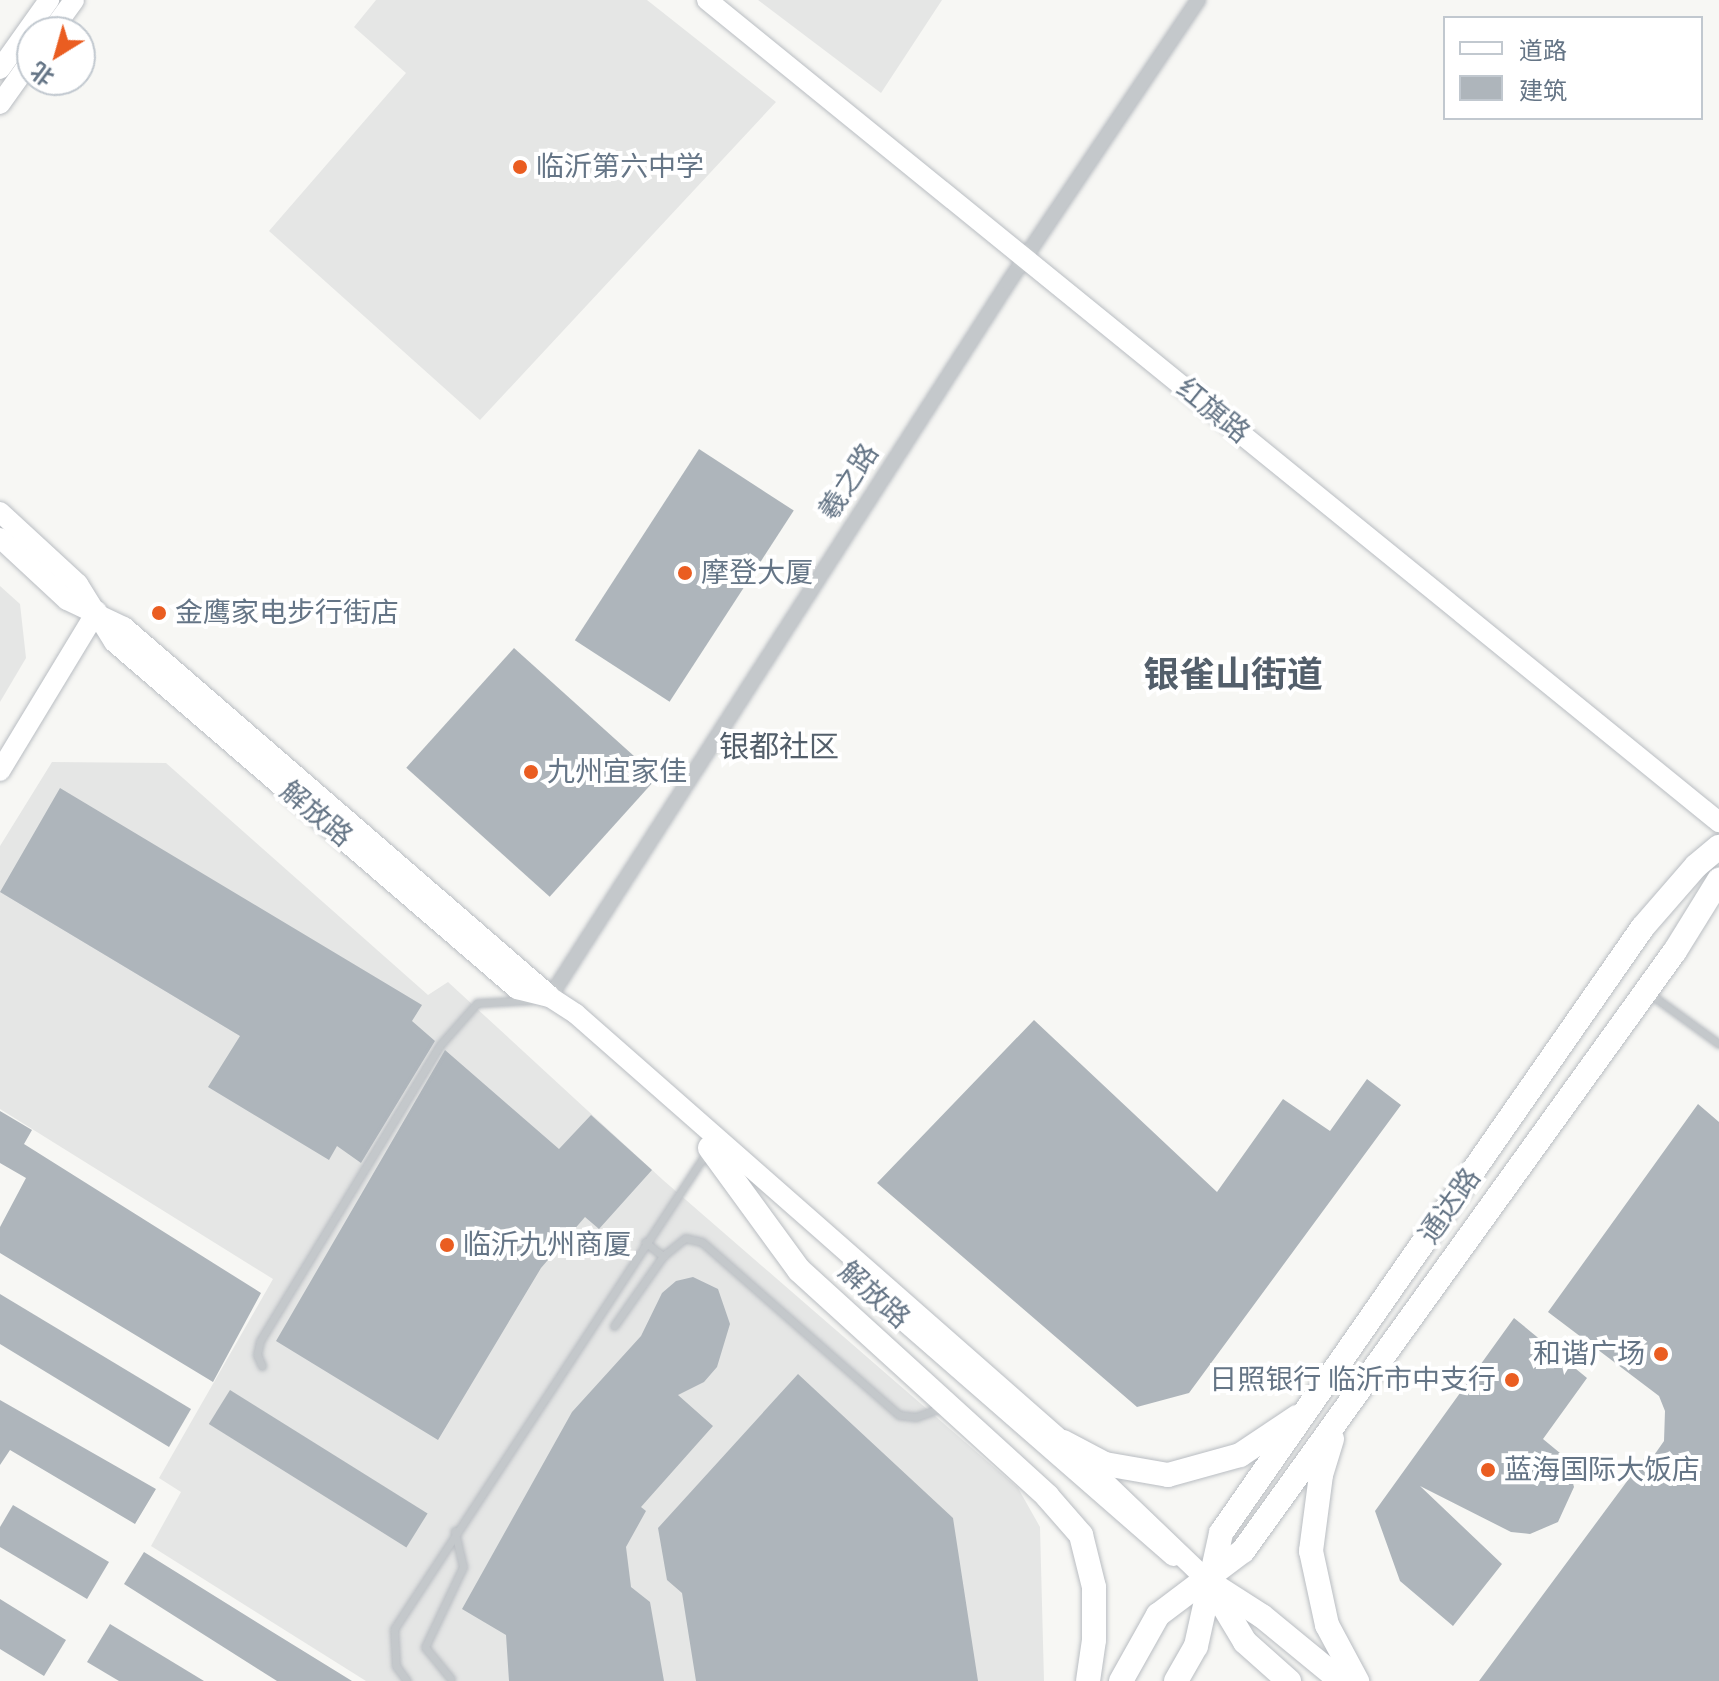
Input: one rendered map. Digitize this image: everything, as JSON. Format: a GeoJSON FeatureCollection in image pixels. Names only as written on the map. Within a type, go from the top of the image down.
{"type":"FeatureCollection","features":[{"type":"Feature","properties":{"kind":"main road"},"geometry":{"type":"LineString","coordinates":[[0,69],[49,0]]}},
{"type":"Feature","properties":{"kind":"main road","name":"红旗路"},"geometry":{"type":"LineString","coordinates":[[707,0],[1719,822]]}},
{"type":"Feature","properties":{"kind":"main road"},"geometry":{"type":"LineString","coordinates":[[0,104],[16,82]]}},
{"type":"Feature","properties":{"kind":"main road","name":"解放路"},"geometry":{"type":"LineString","coordinates":[[0,512],[78,584],[114,642],[517,989],[550,997],[576,1014],[1063,1442],[1209,1582],[1245,1642],[1289,1681]]}},
{"type":"Feature","properties":{"kind":"main road"},"geometry":{"type":"LineString","coordinates":[[0,538],[67,600],[97,611],[0,771]]}},
{"type":"Feature","properties":{"kind":"main road","name":"通达路"},"geometry":{"type":"LineString","coordinates":[[1176,1681],[1196,1646],[1221,1533],[1312,1407],[1643,927],[1696,866],[1719,847]]}},
{"type":"Feature","properties":{"kind":"main road","name":"通达路"},"geometry":{"type":"LineString","coordinates":[[1121,1681],[1158,1615],[1209,1582],[1243,1551],[1646,991],[1719,880]]}},
{"type":"Feature","properties":{"kind":"main road","name":"解放路"},"geometry":{"type":"LineString","coordinates":[[550,997],[568,1022],[1152,1542],[1262,1616],[1341,1681]]}},
{"type":"Feature","properties":{"kind":"main road"},"geometry":{"type":"LineString","coordinates":[[710,1148],[799,1270],[1047,1496],[1081,1535],[1094,1587],[1094,1640],[1088,1681]]}},
{"type":"Feature","properties":{"kind":"main road"},"geometry":{"type":"LineString","coordinates":[[1063,1442],[1105,1464],[1168,1475],[1240,1455],[1312,1407]]}},
{"type":"Feature","properties":{"kind":"main road"},"geometry":{"type":"LineString","coordinates":[[1338,1419],[1321,1475],[1311,1551],[1327,1625],[1357,1681]]}},
{"type":"Feature","properties":{"kind":"street","name":"羲之路"},"geometry":{"type":"LineString","coordinates":[[550,997],[1008,283],[1028,259],[1198,0]]}},
{"type":"Feature","properties":{"kind":"lane"},"geometry":{"type":"LineString","coordinates":[[1646,991],[1719,1044]]}},
{"type":"Feature","properties":{"kind":"lane"},"geometry":{"type":"LineString","coordinates":[[262,1366],[257,1355],[260,1341],[440,1045],[477,1003],[550,997]]}},
{"type":"Feature","properties":{"kind":"lane"},"geometry":{"type":"LineString","coordinates":[[407,1681],[396,1666],[394,1629],[455,1531],[710,1148]]}},
{"type":"Feature","properties":{"kind":"lane"},"geometry":{"type":"LineString","coordinates":[[614,1326],[663,1256],[685,1238],[702,1242],[899,1415],[916,1417],[947,1405]]}},
{"type":"Feature","properties":{"kind":"lane"},"geometry":{"type":"LineString","coordinates":[[645,1242],[663,1256]]}},
{"type":"Feature","properties":{"kind":"lane"},"geometry":{"type":"LineString","coordinates":[[451,1679],[425,1647],[463,1567],[455,1531]]}},
{"type":"Feature","properties":{"kind":"shaded area","name":"临沂第六中学"},"geometry":{"type":"Polygon","coordinates":[[[376,0],[647,0],[776,102],[480,420],[269,231],[406,73],[354,27],[376,0]]]}},
{"type":"Feature","properties":{"kind":"shaded area"},"geometry":{"type":"Polygon","coordinates":[[[758,0],[942,0],[881,93],[758,0]]]}},
{"type":"Feature","properties":{"kind":"shaded area"},"geometry":{"type":"Polygon","coordinates":[[[0,586],[20,604],[26,658],[0,702],[0,586]]]}},
{"type":"Feature","properties":{"kind":"shaded area"},"geometry":{"type":"Polygon","coordinates":[[[52,762],[166,763],[428,995],[448,982],[663,1180],[1018,1488],[1040,1527],[1044,1681],[366,1681],[151,1546],[181,1492],[159,1478],[273,1279],[0,1109],[0,846],[52,762]]]}},
{"type":"Feature","properties":{"kind":"building","name":"摩登大厦"},"geometry":{"type":"Polygon","coordinates":[[[699,449],[794,511],[670,702],[575,640],[699,449]]]}},
{"type":"Feature","properties":{"kind":"building","name":"九州宜家佳"},"geometry":{"type":"Polygon","coordinates":[[[514,648],[657,777],[550,897],[406,768],[514,648]]]}},
{"type":"Feature","properties":{"kind":"building"},"geometry":{"type":"Polygon","coordinates":[[[60,788],[422,1005],[412,1021],[435,1041],[361,1163],[337,1146],[329,1160],[208,1087],[240,1036],[0,892],[60,788]]]}},
{"type":"Feature","properties":{"kind":"building"},"geometry":{"type":"Polygon","coordinates":[[[1034,1020],[1217,1192],[1283,1099],[1330,1131],[1367,1079],[1401,1105],[1189,1393],[1137,1407],[877,1183],[1034,1020]]]}},
{"type":"Feature","properties":{"kind":"building","name":"临沂九州商厦"},"geometry":{"type":"Polygon","coordinates":[[[445,1050],[559,1149],[591,1115],[652,1170],[599,1229],[585,1217],[541,1268],[438,1440],[276,1341],[445,1050]]]}},
{"type":"Feature","properties":{"kind":"building","name":"和谐广场"},"geometry":{"type":"Polygon","coordinates":[[[1698,1104],[1719,1122],[1719,1681],[1479,1681],[1645,1457],[1650,1461],[1664,1441],[1665,1411],[1659,1396],[1548,1312],[1698,1104]]]}},
{"type":"Feature","properties":{"kind":"building"},"geometry":{"type":"Polygon","coordinates":[[[0,1111],[32,1130],[24,1144],[261,1293],[213,1382],[0,1253],[0,1227],[26,1178],[0,1163],[0,1111]]]}},
{"type":"Feature","properties":{"kind":"building"},"geometry":{"type":"Polygon","coordinates":[[[693,1277],[718,1289],[730,1324],[717,1367],[704,1382],[678,1395],[713,1426],[641,1507],[646,1511],[626,1547],[631,1587],[650,1602],[664,1681],[509,1681],[506,1635],[462,1609],[572,1412],[641,1336],[662,1293],[676,1281],[693,1277]]]}},
{"type":"Feature","properties":{"kind":"building"},"geometry":{"type":"Polygon","coordinates":[[[0,1294],[191,1409],[169,1447],[0,1344],[0,1294]]]}},
{"type":"Feature","properties":{"kind":"building","name":"蓝海国际大饭店"},"geometry":{"type":"Polygon","coordinates":[[[1514,1318],[1587,1378],[1543,1439],[1566,1458],[1574,1487],[1558,1522],[1530,1534],[1511,1532],[1420,1486],[1502,1564],[1453,1626],[1400,1581],[1375,1511],[1514,1318]]]}},
{"type":"Feature","properties":{"kind":"building"},"geometry":{"type":"Polygon","coordinates":[[[798,1374],[953,1518],[978,1681],[696,1681],[682,1593],[667,1580],[658,1528],[798,1374]]]}},
{"type":"Feature","properties":{"kind":"building"},"geometry":{"type":"Polygon","coordinates":[[[230,1390],[428,1513],[406,1547],[209,1424],[230,1390]]]}},
{"type":"Feature","properties":{"kind":"building"},"geometry":{"type":"Polygon","coordinates":[[[0,1400],[156,1489],[135,1524],[10,1450],[0,1465],[0,1400]]]}},
{"type":"Feature","properties":{"kind":"building"},"geometry":{"type":"Polygon","coordinates":[[[13,1505],[109,1562],[87,1599],[0,1547],[0,1527],[13,1505]]]}},
{"type":"Feature","properties":{"kind":"building"},"geometry":{"type":"Polygon","coordinates":[[[144,1552],[352,1681],[277,1681],[124,1584],[144,1552]]]}},
{"type":"Feature","properties":{"kind":"building"},"geometry":{"type":"Polygon","coordinates":[[[0,1599],[66,1640],[44,1676],[0,1649],[0,1599]]]}},
{"type":"Feature","properties":{"kind":"building"},"geometry":{"type":"Polygon","coordinates":[[[110,1624],[204,1681],[119,1681],[87,1662],[110,1624]]]}},
{"type":"Feature","properties":{"kind":"place","name":"临沂第六中学"},"geometry":{"type":"Point","coordinates":[520,167]}},
{"type":"Feature","properties":{"kind":"place","name":"摩登大厦"},"geometry":{"type":"Point","coordinates":[685,573]}},
{"type":"Feature","properties":{"kind":"place","name":"金鹰家电步行街店"},"geometry":{"type":"Point","coordinates":[159,613]}},
{"type":"Feature","properties":{"kind":"place","name":"九州宜家佳"},"geometry":{"type":"Point","coordinates":[531,772]}},
{"type":"Feature","properties":{"kind":"place","name":"临沂九州商厦"},"geometry":{"type":"Point","coordinates":[447,1245]}},
{"type":"Feature","properties":{"kind":"place","name":"和谐广场"},"geometry":{"type":"Point","coordinates":[1661,1354]}},
{"type":"Feature","properties":{"kind":"place","name":"日照银行 临沂市中支行"},"geometry":{"type":"Point","coordinates":[1512,1380]}},
{"type":"Feature","properties":{"kind":"place","name":"蓝海国际大饭店"},"geometry":{"type":"Point","coordinates":[1488,1470]}},
{"type":"Feature","properties":{"kind":"district","name":"银雀山街道"},"geometry":{"type":"Point","coordinates":[1233,675]}},
{"type":"Feature","properties":{"kind":"district","name":"银都社区"},"geometry":{"type":"Point","coordinates":[779,747]}}]}
